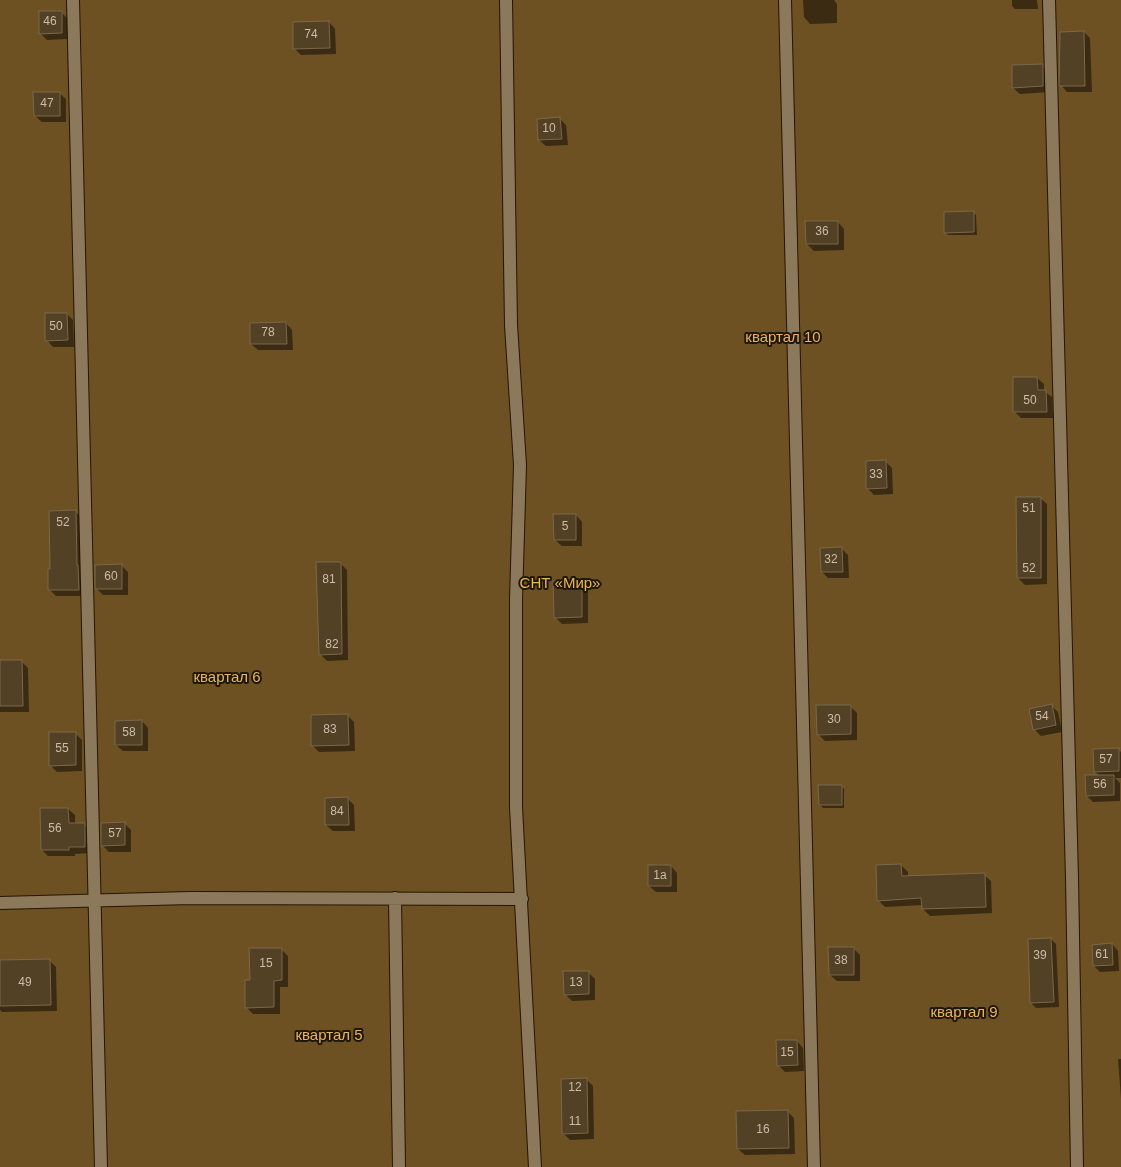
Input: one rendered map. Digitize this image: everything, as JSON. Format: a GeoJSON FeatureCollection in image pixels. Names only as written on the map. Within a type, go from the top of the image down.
{"type":"FeatureCollection","features":[{"type":"Feature","properties":{"kind":"lane"},"geometry":{"type":"LineString","coordinates":[[73,0],[101,1167]]}},
{"type":"Feature","properties":{"kind":"lane"},"geometry":{"type":"LineString","coordinates":[[506,0],[511,325],[520,465],[516,600],[516,807],[535,1167]]}},
{"type":"Feature","properties":{"kind":"lane"},"geometry":{"type":"LineString","coordinates":[[785,0],[814,1167]]}},
{"type":"Feature","properties":{"kind":"lane"},"geometry":{"type":"LineString","coordinates":[[1049,0],[1072,888],[1076,1167]]}},
{"type":"Feature","properties":{"kind":"lane"},"geometry":{"type":"LineString","coordinates":[[0,903],[190,898],[522,899]]}},
{"type":"Feature","properties":{"kind":"lane"},"geometry":{"type":"LineString","coordinates":[[394,898],[400,1167]]}},
{"type":"Feature","properties":{"kind":"green space","name":"СНТ «Мир»"},"geometry":{"type":"Polygon","coordinates":[[[0,0],[1121,0],[1121,1167],[0,1167],[0,0]]]}},
{"type":"Feature","properties":{"kind":"building"},"geometry":{"type":"Polygon","coordinates":[[[39,11],[62,11],[62,33],[39,34],[39,11]]]}},
{"type":"Feature","properties":{"kind":"building"},"geometry":{"type":"Polygon","coordinates":[[[329,21],[330,48],[293,49],[293,22],[329,21]]]}},
{"type":"Feature","properties":{"kind":"building"},"geometry":{"type":"Polygon","coordinates":[[[1084,31],[1085,86],[1059,86],[1060,32],[1084,31]]]}},
{"type":"Feature","properties":{"kind":"building"},"geometry":{"type":"Polygon","coordinates":[[[1043,64],[1043,86],[1012,88],[1012,65],[1043,64]]]}},
{"type":"Feature","properties":{"kind":"building"},"geometry":{"type":"Polygon","coordinates":[[[33,92],[60,92],[60,116],[34,116],[33,92]]]}},
{"type":"Feature","properties":{"kind":"building"},"geometry":{"type":"Polygon","coordinates":[[[560,117],[562,139],[538,140],[537,119],[560,117]]]}},
{"type":"Feature","properties":{"kind":"building"},"geometry":{"type":"Polygon","coordinates":[[[974,211],[974,232],[944,233],[944,212],[974,211]]]}},
{"type":"Feature","properties":{"kind":"building"},"geometry":{"type":"Polygon","coordinates":[[[805,221],[838,221],[838,244],[806,244],[805,221]]]}},
{"type":"Feature","properties":{"kind":"building"},"geometry":{"type":"Polygon","coordinates":[[[45,313],[67,313],[68,340],[45,341],[45,313]]]}},
{"type":"Feature","properties":{"kind":"building"},"geometry":{"type":"Polygon","coordinates":[[[286,322],[287,344],[250,344],[250,323],[286,322]]]}},
{"type":"Feature","properties":{"kind":"building"},"geometry":{"type":"Polygon","coordinates":[[[1013,377],[1037,377],[1038,390],[1046,390],[1047,412],[1013,412],[1013,377]]]}},
{"type":"Feature","properties":{"kind":"building"},"geometry":{"type":"Polygon","coordinates":[[[886,460],[887,488],[866,489],[866,461],[886,460]]]}},
{"type":"Feature","properties":{"kind":"building"},"geometry":{"type":"Polygon","coordinates":[[[1016,497],[1041,497],[1041,578],[1017,578],[1016,497]]]}},
{"type":"Feature","properties":{"kind":"building"},"geometry":{"type":"Polygon","coordinates":[[[76,510],[79,590],[48,590],[48,569],[50,569],[49,511],[76,510]]]}},
{"type":"Feature","properties":{"kind":"building"},"geometry":{"type":"Polygon","coordinates":[[[553,514],[576,514],[576,540],[554,540],[553,514]]]}},
{"type":"Feature","properties":{"kind":"building"},"geometry":{"type":"Polygon","coordinates":[[[842,547],[843,572],[821,572],[820,548],[842,547]]]}},
{"type":"Feature","properties":{"kind":"building"},"geometry":{"type":"Polygon","coordinates":[[[316,562],[341,562],[342,654],[319,655],[316,562]]]}},
{"type":"Feature","properties":{"kind":"building"},"geometry":{"type":"Polygon","coordinates":[[[122,564],[122,589],[95,589],[95,565],[122,564]]]}},
{"type":"Feature","properties":{"kind":"building"},"geometry":{"type":"Polygon","coordinates":[[[582,580],[582,617],[554,618],[553,581],[582,580]]]}},
{"type":"Feature","properties":{"kind":"building"},"geometry":{"type":"Polygon","coordinates":[[[0,660],[22,660],[23,706],[0,706],[0,660]]]}},
{"type":"Feature","properties":{"kind":"building"},"geometry":{"type":"Polygon","coordinates":[[[1052,704],[1056,725],[1033,730],[1029,709],[1052,704]]]}},
{"type":"Feature","properties":{"kind":"building"},"geometry":{"type":"Polygon","coordinates":[[[816,705],[851,705],[851,734],[817,735],[816,705]]]}},
{"type":"Feature","properties":{"kind":"building"},"geometry":{"type":"Polygon","coordinates":[[[348,714],[349,745],[311,746],[311,715],[348,714]]]}},
{"type":"Feature","properties":{"kind":"building"},"geometry":{"type":"Polygon","coordinates":[[[142,720],[142,745],[115,745],[115,721],[142,720]]]}},
{"type":"Feature","properties":{"kind":"building"},"geometry":{"type":"Polygon","coordinates":[[[49,732],[76,732],[76,765],[49,766],[49,732]]]}},
{"type":"Feature","properties":{"kind":"building"},"geometry":{"type":"Polygon","coordinates":[[[1119,748],[1119,771],[1094,772],[1093,749],[1119,748]]]}},
{"type":"Feature","properties":{"kind":"building"},"geometry":{"type":"Polygon","coordinates":[[[1085,775],[1114,775],[1114,795],[1086,796],[1085,775]]]}},
{"type":"Feature","properties":{"kind":"building"},"geometry":{"type":"Polygon","coordinates":[[[818,785],[842,785],[842,805],[819,805],[818,785]]]}},
{"type":"Feature","properties":{"kind":"building"},"geometry":{"type":"Polygon","coordinates":[[[348,797],[349,825],[325,825],[325,798],[348,797]]]}},
{"type":"Feature","properties":{"kind":"building"},"geometry":{"type":"Polygon","coordinates":[[[40,808],[68,808],[69,823],[85,823],[85,847],[69,847],[69,850],[41,850],[40,808]]]}},
{"type":"Feature","properties":{"kind":"building"},"geometry":{"type":"Polygon","coordinates":[[[125,822],[125,845],[101,846],[101,823],[125,822]]]}},
{"type":"Feature","properties":{"kind":"building"},"geometry":{"type":"Polygon","coordinates":[[[901,864],[902,876],[985,873],[986,907],[922,909],[921,898],[877,901],[876,865],[901,864]]]}},
{"type":"Feature","properties":{"kind":"building"},"geometry":{"type":"Polygon","coordinates":[[[648,865],[671,865],[671,886],[648,886],[648,865]]]}},
{"type":"Feature","properties":{"kind":"building"},"geometry":{"type":"Polygon","coordinates":[[[1051,938],[1054,1002],[1030,1003],[1028,939],[1051,938]]]}},
{"type":"Feature","properties":{"kind":"building"},"geometry":{"type":"Polygon","coordinates":[[[1112,943],[1113,965],[1093,966],[1092,945],[1112,943]]]}},
{"type":"Feature","properties":{"kind":"building"},"geometry":{"type":"Polygon","coordinates":[[[828,947],[854,947],[854,975],[829,975],[828,947]]]}},
{"type":"Feature","properties":{"kind":"building"},"geometry":{"type":"Polygon","coordinates":[[[249,948],[282,948],[282,980],[274,981],[274,1007],[245,1008],[245,980],[250,980],[249,948]]]}},
{"type":"Feature","properties":{"kind":"building"},"geometry":{"type":"Polygon","coordinates":[[[50,959],[51,1005],[0,1006],[0,960],[50,959]]]}},
{"type":"Feature","properties":{"kind":"building"},"geometry":{"type":"Polygon","coordinates":[[[563,971],[589,971],[589,994],[564,995],[563,971]]]}},
{"type":"Feature","properties":{"kind":"building"},"geometry":{"type":"Polygon","coordinates":[[[776,1040],[797,1040],[798,1065],[777,1066],[776,1040]]]}},
{"type":"Feature","properties":{"kind":"building"},"geometry":{"type":"Polygon","coordinates":[[[587,1078],[588,1133],[562,1134],[561,1079],[587,1078]]]}},
{"type":"Feature","properties":{"kind":"building"},"geometry":{"type":"Polygon","coordinates":[[[788,1110],[789,1148],[737,1149],[736,1111],[788,1110]]]}},
{"type":"Feature","properties":{"kind":"park label","name":"квартал 10"},"geometry":{"type":"Point","coordinates":[783,338]}},
{"type":"Feature","properties":{"kind":"park label","name":"квартал 6"},"geometry":{"type":"Point","coordinates":[227,678]}},
{"type":"Feature","properties":{"kind":"park label","name":"квартал 9"},"geometry":{"type":"Point","coordinates":[964,1013]}},
{"type":"Feature","properties":{"kind":"park label","name":"квартал 5"},"geometry":{"type":"Point","coordinates":[329,1036]}}]}
